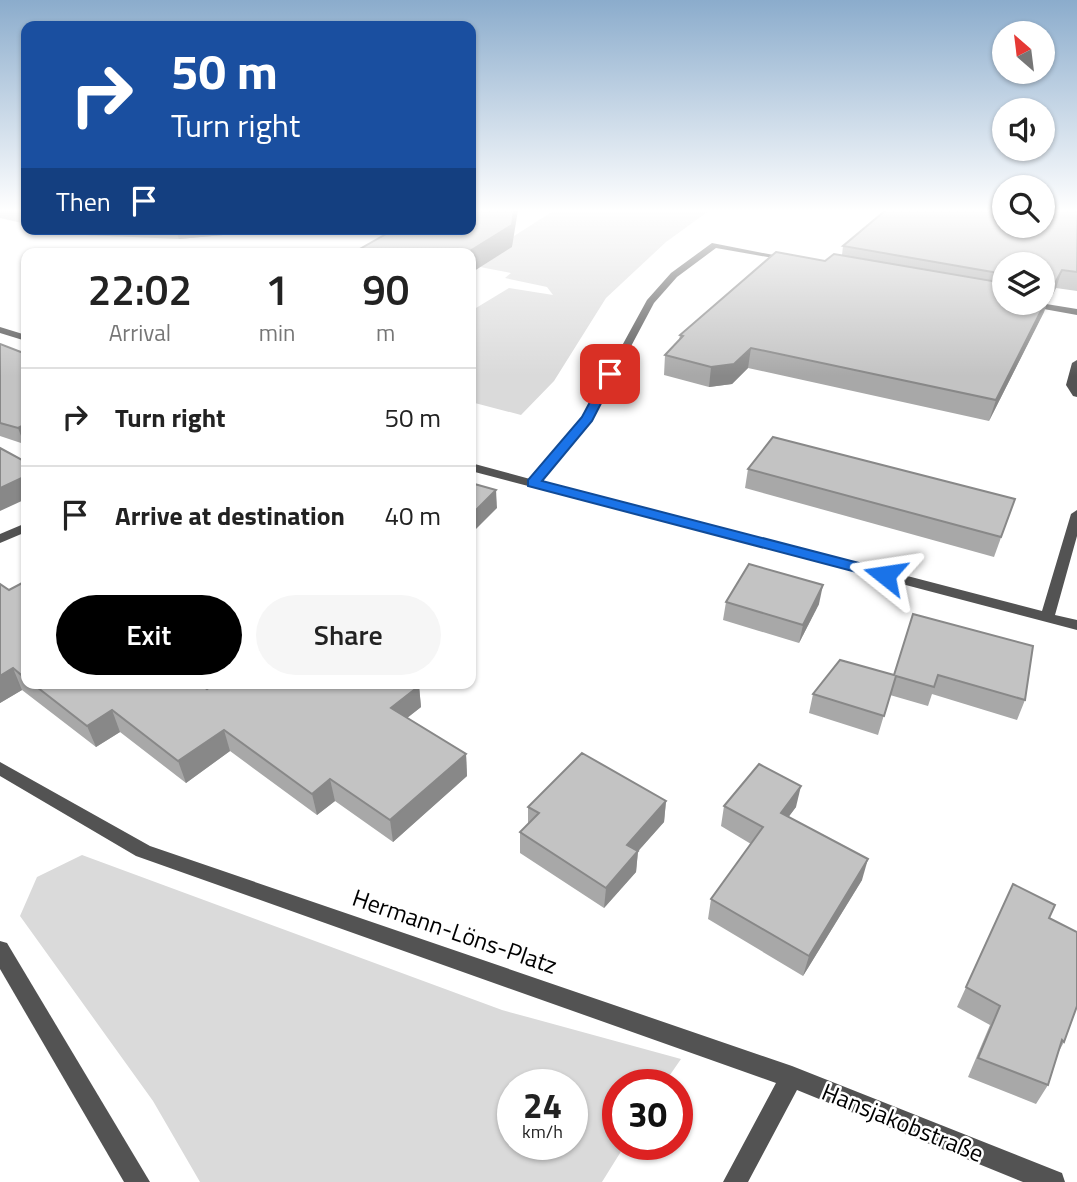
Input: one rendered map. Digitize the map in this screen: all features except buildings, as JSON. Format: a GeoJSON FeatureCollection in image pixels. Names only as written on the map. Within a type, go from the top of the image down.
{"type":"FeatureCollection","features":[{"type":"Feature","properties":{"kind":"street"},"geometry":{"type":"LineString","coordinates":[[533,483],[588,418],[643,313],[674,275],[687,265]]}},
{"type":"Feature","properties":{"kind":"street"},"geometry":{"type":"LineString","coordinates":[[1055,308],[1077,312]]}},
{"type":"Feature","properties":{"kind":"street"},"geometry":{"type":"LineString","coordinates":[[0,330],[21,336]]}},
{"type":"Feature","properties":{"kind":"street"},"geometry":{"type":"LineString","coordinates":[[1077,363],[1071,385],[1077,394]]}},
{"type":"Feature","properties":{"kind":"street"},"geometry":{"type":"LineString","coordinates":[[476,468],[1077,625]]}},
{"type":"Feature","properties":{"kind":"street"},"geometry":{"type":"LineString","coordinates":[[1048,617],[1077,514]]}},
{"type":"Feature","properties":{"kind":"street"},"geometry":{"type":"LineString","coordinates":[[0,539],[21,529]]}},
{"type":"Feature","properties":{"kind":"street","name":"Hermann-Löns-Platz"},"geometry":{"type":"LineString","coordinates":[[0,768],[143,850],[792,1077]]}},
{"type":"Feature","properties":{"kind":"street"},"geometry":{"type":"LineString","coordinates":[[0,950],[138,1182]]}},
{"type":"Feature","properties":{"kind":"street"},"geometry":{"type":"LineString","coordinates":[[735,1182],[792,1077]]}},
{"type":"Feature","properties":{"kind":"street","name":"Hansjakobstraße"},"geometry":{"type":"LineString","coordinates":[[792,1077],[1053,1182]]}},
{"type":"Feature","properties":{"kind":"shaded area"},"geometry":{"type":"Polygon","coordinates":[[[641,265],[606,298],[554,381],[521,415],[476,403],[476,308],[509,288],[553,295],[547,287],[505,278],[511,273],[480,267],[641,265]]]}},
{"type":"Feature","properties":{"kind":"shaded area"},"geometry":{"type":"Polygon","coordinates":[[[82,855],[502,1010],[681,1059],[674,1069],[602,1069],[602,1160],[616,1160],[602,1182],[200,1182],[153,1101],[20,916],[37,877],[82,855]]]}},
{"type":"Feature","properties":{"kind":"route"},"geometry":{"type":"LineString","coordinates":[[610,374],[588,418],[533,483],[885,575]]}}]}
